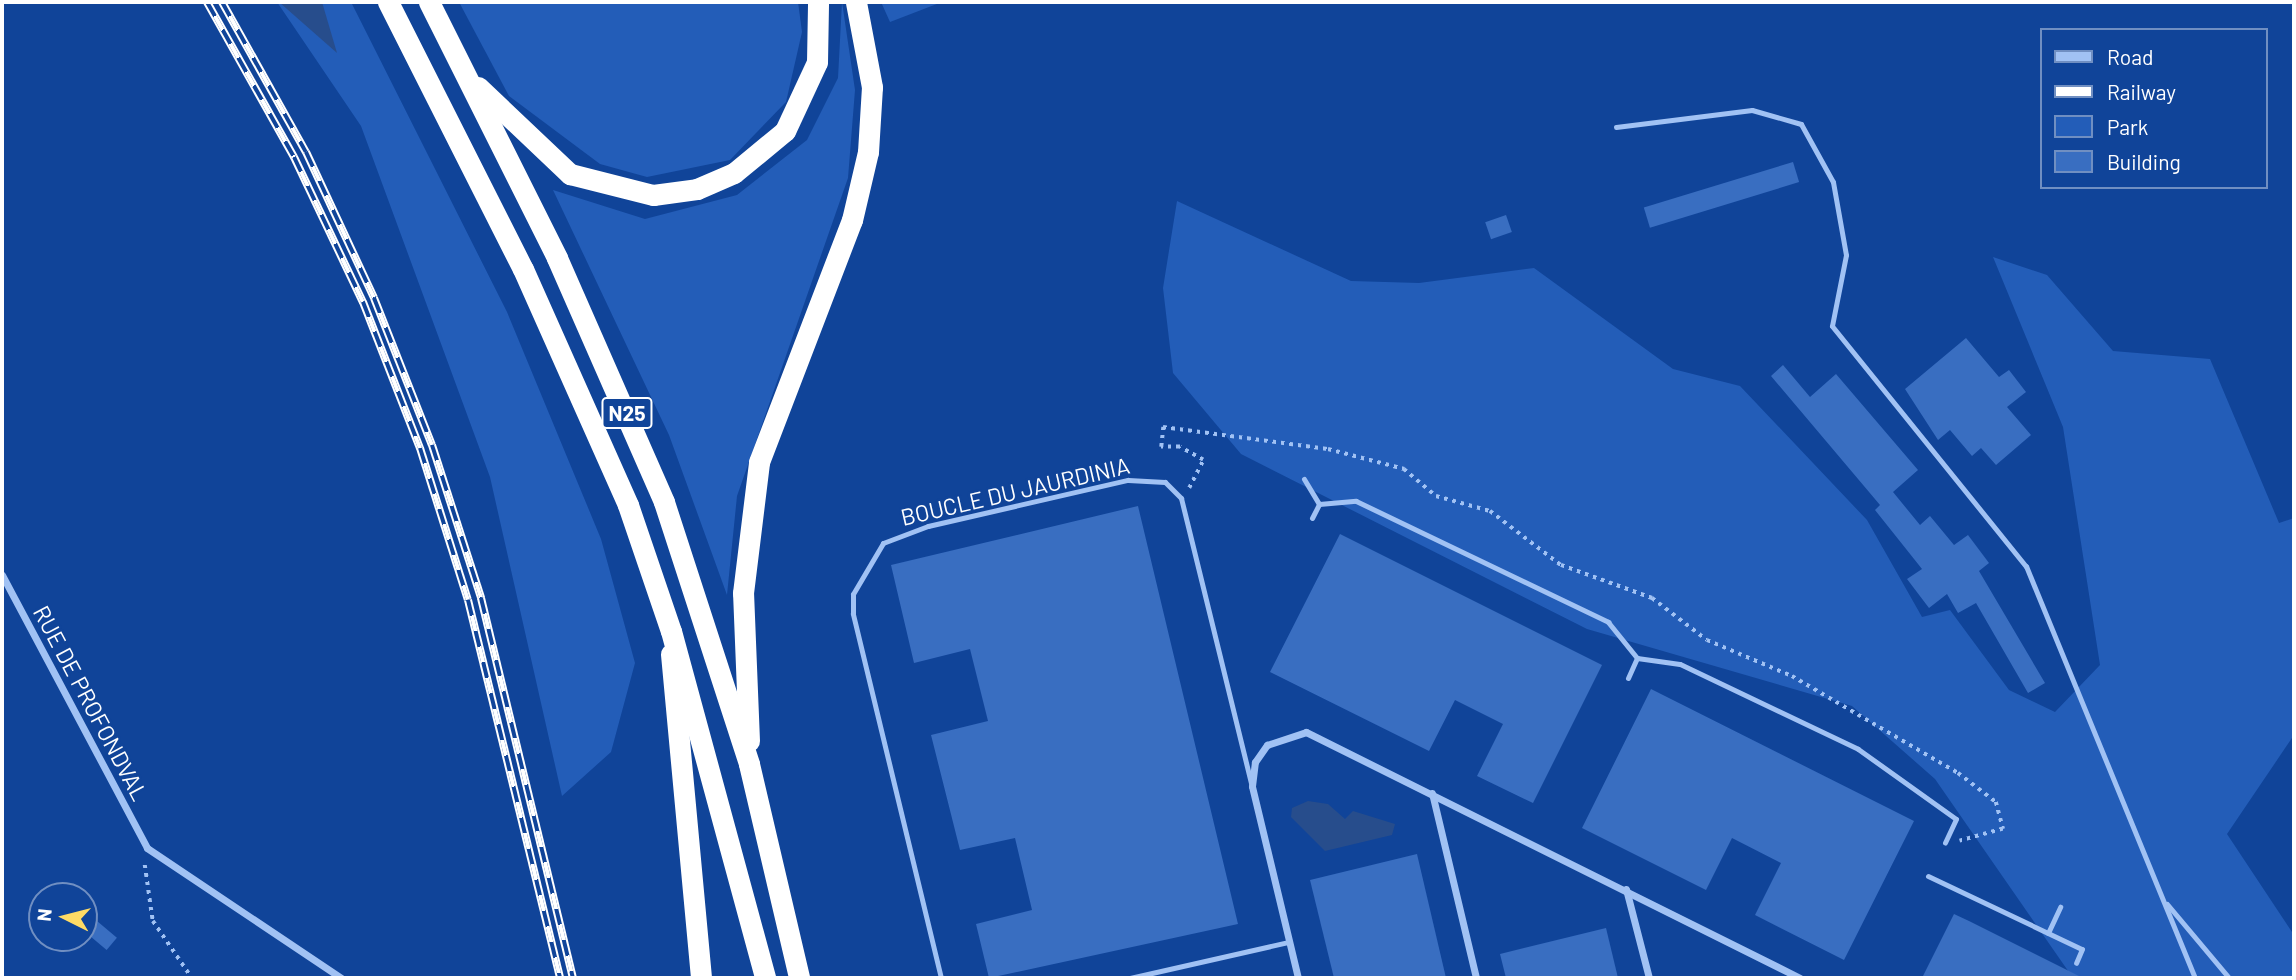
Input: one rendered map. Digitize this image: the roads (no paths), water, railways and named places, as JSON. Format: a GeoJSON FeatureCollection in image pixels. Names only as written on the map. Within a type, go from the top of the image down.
{"type":"FeatureCollection","features":[{"type":"Feature","properties":{"kind":"highway","name":"N25"},"geometry":{"type":"LineString","coordinates":[[388,2],[572,376],[628,505],[671,631],[765,978]]}},
{"type":"Feature","properties":{"kind":"highway","name":"N25"},"geometry":{"type":"LineString","coordinates":[[429,2],[557,258],[659,490],[749,764],[799,978]]}},
{"type":"Feature","properties":{"kind":"highway"},"geometry":{"type":"LineString","coordinates":[[467,77],[570,174],[653,195],[697,189],[734,173],[785,131],[806,97],[817,62],[818,2]]}},
{"type":"Feature","properties":{"kind":"highway"},"geometry":{"type":"LineString","coordinates":[[749,764],[743,593],[748,527],[779,400],[852,219],[868,152],[872,87],[856,2]]}},
{"type":"Feature","properties":{"kind":"highway"},"geometry":{"type":"LineString","coordinates":[[671,631],[670,689],[701,978]]}},
{"type":"Feature","properties":{"kind":"street","name":"RUE DE PROFONDVAL"},"geometry":{"type":"LineString","coordinates":[[2,575],[147,848],[341,978]]}},
{"type":"Feature","properties":{"kind":"street"},"geometry":{"type":"LineString","coordinates":[[1298,978],[1252,786],[1255,762],[1267,744],[1306,732],[1626,889],[1800,978]]}},
{"type":"Feature","properties":{"kind":"street"},"geometry":{"type":"LineString","coordinates":[[1432,793],[1476,978]]}},
{"type":"Feature","properties":{"kind":"street"},"geometry":{"type":"LineString","coordinates":[[1626,889],[1649,978]]}},
{"type":"Feature","properties":{"kind":"lane"},"geometry":{"type":"LineString","coordinates":[[1616,127],[1752,110],[1801,124],[1833,181],[1846,255],[1832,326],[2026,566],[2195,978]]}},
{"type":"Feature","properties":{"kind":"lane"},"geometry":{"type":"LineString","coordinates":[[1304,479],[1319,504]]}},
{"type":"Feature","properties":{"kind":"lane","name":"BOUCLE DU JAURDINIA"},"geometry":{"type":"LineString","coordinates":[[941,978],[853,594],[883,542],[897,534],[1128,480],[1165,482],[1181,498],[1252,786]]}},
{"type":"Feature","properties":{"kind":"lane"},"geometry":{"type":"LineString","coordinates":[[1319,504],[1356,500],[1608,622],[1637,658],[1681,664],[1858,749],[1956,818],[1945,843]]}},
{"type":"Feature","properties":{"kind":"lane"},"geometry":{"type":"LineString","coordinates":[[1312,518],[1319,504]]}},
{"type":"Feature","properties":{"kind":"lane"},"geometry":{"type":"LineString","coordinates":[[1628,678],[1637,658]]}},
{"type":"Feature","properties":{"kind":"lane"},"geometry":{"type":"LineString","coordinates":[[1928,876],[2081,949],[2076,964]]}},
{"type":"Feature","properties":{"kind":"lane"},"geometry":{"type":"LineString","coordinates":[[2163,899],[2229,978]]}},
{"type":"Feature","properties":{"kind":"lane"},"geometry":{"type":"LineString","coordinates":[[2048,933],[2060,907]]}},
{"type":"Feature","properties":{"kind":"lane"},"geometry":{"type":"LineString","coordinates":[[1130,978],[1289,942]]}},
{"type":"Feature","properties":{"kind":"railway"},"geometry":{"type":"LineString","coordinates":[[207,2],[294,157],[363,302],[420,448],[468,600],[560,978]]}},
{"type":"Feature","properties":{"kind":"railway"},"geometry":{"type":"LineString","coordinates":[[222,2],[306,152],[374,298],[432,445],[481,598],[573,978]]}}]}
